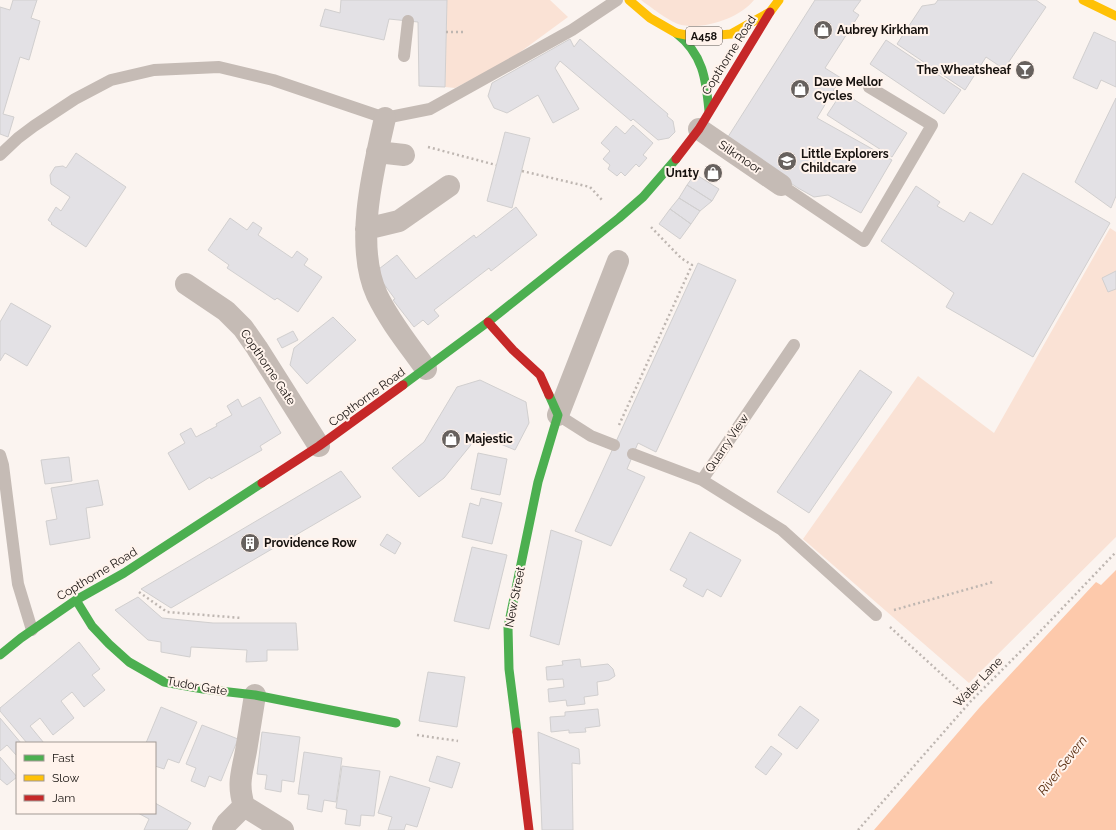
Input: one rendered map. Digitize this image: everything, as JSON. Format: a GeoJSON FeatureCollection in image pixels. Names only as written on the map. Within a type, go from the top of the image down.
{"type":"FeatureCollection","features":[{"type":"Feature","properties":{"kind":"main road","name":"A458"},"geometry":{"type":"LineString","coordinates":[[629,0],[650,18],[676,33],[696,37],[731,34],[770,12],[779,0]]}},
{"type":"Feature","properties":{"kind":"main road"},"geometry":{"type":"LineString","coordinates":[[1083,0],[1116,16]]}},
{"type":"Feature","properties":{"kind":"main road","name":"Copthorne Road"},"geometry":{"type":"LineString","coordinates":[[0,654],[76,600],[124,573],[319,446],[488,322],[643,197],[671,165],[704,120],[770,12]]}},
{"type":"Feature","properties":{"kind":"main road","name":"Copthorne Road"},"geometry":{"type":"LineString","coordinates":[[676,33],[691,46],[699,60],[706,83],[704,120]]}},
{"type":"Feature","properties":{"kind":"main road"},"geometry":{"type":"LineString","coordinates":[[488,322],[513,350],[540,376],[558,415]]}},
{"type":"Feature","properties":{"kind":"main road","name":"New Street"},"geometry":{"type":"LineString","coordinates":[[529,830],[509,669],[508,627],[538,482],[558,415]]}},
{"type":"Feature","properties":{"kind":"main road","name":"Tudor Gate"},"geometry":{"type":"LineString","coordinates":[[76,600],[92,626],[109,644],[129,662],[164,682],[203,689],[255,695],[396,722]]}},
{"type":"Feature","properties":{"kind":"street"},"geometry":{"type":"LineString","coordinates":[[385,118],[372,174],[366,229],[369,268],[376,293],[389,318],[426,368]]}},
{"type":"Feature","properties":{"kind":"street","name":"Silkmoor"},"geometry":{"type":"LineString","coordinates":[[704,120],[781,185]]}},
{"type":"Feature","properties":{"kind":"street"},"geometry":{"type":"LineString","coordinates":[[377,152],[404,155]]}},
{"type":"Feature","properties":{"kind":"street"},"geometry":{"type":"LineString","coordinates":[[366,229],[399,221],[449,186]]}},
{"type":"Feature","properties":{"kind":"street","name":"New Street"},"geometry":{"type":"LineString","coordinates":[[558,415],[618,261]]}},
{"type":"Feature","properties":{"kind":"street","name":"Copthorne Gate"},"geometry":{"type":"LineString","coordinates":[[186,284],[226,311],[243,328],[258,348],[319,446]]}},
{"type":"Feature","properties":{"kind":"street"},"geometry":{"type":"LineString","coordinates":[[255,695],[240,773],[240,792],[244,806],[283,830]]}},
{"type":"Feature","properties":{"kind":"street"},"geometry":{"type":"LineString","coordinates":[[223,830],[227,823],[244,806]]}},
{"type":"Feature","properties":{"kind":"lane"},"geometry":{"type":"LineString","coordinates":[[0,155],[18,138],[34,126],[75,99],[111,80],[154,70],[219,67],[274,80],[385,118],[430,109],[572,30],[617,0]]}},
{"type":"Feature","properties":{"kind":"lane"},"geometry":{"type":"LineString","coordinates":[[404,56],[408,21]]}},
{"type":"Feature","properties":{"kind":"lane"},"geometry":{"type":"LineString","coordinates":[[781,185],[864,241],[932,125],[869,87]]}},
{"type":"Feature","properties":{"kind":"lane","name":"Quarry View"},"geometry":{"type":"LineString","coordinates":[[633,454],[702,480],[794,345]]}},
{"type":"Feature","properties":{"kind":"lane"},"geometry":{"type":"LineString","coordinates":[[558,415],[591,436],[612,444]]}},
{"type":"Feature","properties":{"kind":"lane"},"geometry":{"type":"LineString","coordinates":[[0,455],[3,465],[18,584],[32,630]]}},
{"type":"Feature","properties":{"kind":"lane"},"geometry":{"type":"LineString","coordinates":[[702,480],[782,530],[876,614]]}},
{"type":"Feature","properties":{"kind":"path"},"geometry":{"type":"LineString","coordinates":[[446,32],[463,32]]}},
{"type":"Feature","properties":{"kind":"path"},"geometry":{"type":"LineString","coordinates":[[404,155],[424,146],[496,165]]}},
{"type":"Feature","properties":{"kind":"path"},"geometry":{"type":"LineString","coordinates":[[522,171],[590,187],[603,202]]}},
{"type":"Feature","properties":{"kind":"path"},"geometry":{"type":"LineString","coordinates":[[612,444],[692,265],[681,258],[645,220]]}},
{"type":"Feature","properties":{"kind":"path","name":"Water Lane"},"geometry":{"type":"LineString","coordinates":[[858,830],[971,701],[1116,552]]}},
{"type":"Feature","properties":{"kind":"path"},"geometry":{"type":"LineString","coordinates":[[124,573],[139,593],[167,612],[242,618]]}},
{"type":"Feature","properties":{"kind":"path"},"geometry":{"type":"LineString","coordinates":[[876,614],[993,582]]}},
{"type":"Feature","properties":{"kind":"path"},"geometry":{"type":"LineString","coordinates":[[876,614],[971,701]]}},
{"type":"Feature","properties":{"kind":"path"},"geometry":{"type":"LineString","coordinates":[[396,722],[402,733],[458,741]]}},
{"type":"Feature","properties":{"kind":"shaded area"},"geometry":{"type":"Polygon","coordinates":[[[447,0],[550,0],[568,17],[508,61],[455,88],[445,87],[447,0]]]}},
{"type":"Feature","properties":{"kind":"shaded area"},"geometry":{"type":"Polygon","coordinates":[[[641,0],[754,0],[739,13],[719,22],[697,26],[687,26],[674,22],[641,0]]]}},
{"type":"Feature","properties":{"kind":"shaded area"},"geometry":{"type":"Polygon","coordinates":[[[1110,228],[1116,232],[1116,537],[969,683],[803,539],[918,376],[994,433],[1110,228]]]}},
{"type":"Feature","properties":{"kind":"water","name":"River Severn"},"geometry":{"type":"Polygon","coordinates":[[[1116,570],[1116,830],[874,830],[980,707],[1096,582],[1101,585],[1116,570]]]}},
{"type":"Feature","properties":{"kind":"building"},"geometry":{"type":"Polygon","coordinates":[[[13,0],[37,0],[31,18],[40,21],[29,60],[20,57],[3,114],[14,117],[8,137],[0,134],[0,7],[10,10],[13,0]]]}},
{"type":"Feature","properties":{"kind":"building"},"geometry":{"type":"Polygon","coordinates":[[[341,0],[447,0],[445,87],[419,86],[418,22],[389,19],[384,40],[320,26],[325,9],[340,13],[341,0]]]}},
{"type":"Feature","properties":{"kind":"building"},"geometry":{"type":"Polygon","coordinates":[[[815,0],[861,0],[853,11],[859,15],[825,68],[841,78],[817,118],[892,160],[861,213],[828,195],[814,197],[726,140],[815,0]]]}},
{"type":"Feature","properties":{"kind":"building"},"geometry":{"type":"Polygon","coordinates":[[[938,0],[1036,0],[1046,7],[1004,69],[986,57],[965,90],[897,44],[922,6],[935,4],[938,0]]]}},
{"type":"Feature","properties":{"kind":"building"},"geometry":{"type":"Polygon","coordinates":[[[1094,32],[1116,42],[1116,87],[1101,80],[1097,89],[1073,78],[1094,32]]]}},
{"type":"Feature","properties":{"kind":"building"},"geometry":{"type":"Polygon","coordinates":[[[570,39],[574,47],[580,39],[668,114],[667,116],[673,121],[675,132],[669,138],[658,140],[633,119],[631,121],[560,61],[555,68],[579,109],[553,123],[538,95],[507,113],[494,108],[488,96],[492,83],[570,39]]]}},
{"type":"Feature","properties":{"kind":"building"},"geometry":{"type":"Polygon","coordinates":[[[886,40],[961,90],[944,114],[870,64],[886,40]]]}},
{"type":"Feature","properties":{"kind":"building"},"geometry":{"type":"Polygon","coordinates":[[[842,92],[907,133],[892,157],[827,115],[842,92]]]}},
{"type":"Feature","properties":{"kind":"building"},"geometry":{"type":"Polygon","coordinates":[[[1116,98],[1116,196],[1111,208],[1075,182],[1116,98]]]}},
{"type":"Feature","properties":{"kind":"building"},"geometry":{"type":"Polygon","coordinates":[[[633,125],[653,143],[643,155],[647,158],[639,167],[636,164],[625,176],[621,172],[617,176],[608,169],[610,165],[603,159],[610,151],[601,143],[616,126],[625,134],[633,125]]]}},
{"type":"Feature","properties":{"kind":"building"},"geometry":{"type":"Polygon","coordinates":[[[505,132],[530,138],[512,208],[487,201],[505,132]]]}},
{"type":"Feature","properties":{"kind":"building"},"geometry":{"type":"Polygon","coordinates":[[[76,153],[126,187],[86,247],[51,224],[52,223],[48,220],[56,207],[61,211],[70,197],[51,184],[50,175],[55,167],[63,166],[66,168],[76,153]]]}},
{"type":"Feature","properties":{"kind":"building"},"geometry":{"type":"Polygon","coordinates":[[[1023,173],[1110,223],[1033,357],[946,307],[954,293],[881,241],[916,186],[940,202],[937,206],[964,222],[970,212],[992,225],[1023,173]]]}},
{"type":"Feature","properties":{"kind":"building"},"geometry":{"type":"Polygon","coordinates":[[[695,174],[719,189],[712,201],[687,185],[695,174]]]}},
{"type":"Feature","properties":{"kind":"building"},"geometry":{"type":"Polygon","coordinates":[[[687,185],[712,201],[700,211],[679,198],[687,185]]]}},
{"type":"Feature","properties":{"kind":"building"},"geometry":{"type":"Polygon","coordinates":[[[679,198],[700,211],[691,224],[670,209],[679,198]]]}},
{"type":"Feature","properties":{"kind":"building"},"geometry":{"type":"Polygon","coordinates":[[[516,207],[537,235],[491,271],[489,268],[434,310],[439,316],[428,325],[423,320],[414,327],[393,300],[395,299],[375,272],[397,255],[416,279],[474,235],[476,238],[516,207]]]}},
{"type":"Feature","properties":{"kind":"building"},"geometry":{"type":"Polygon","coordinates":[[[670,209],[691,224],[680,239],[659,224],[670,209]]]}},
{"type":"Feature","properties":{"kind":"building"},"geometry":{"type":"Polygon","coordinates":[[[230,218],[247,230],[253,222],[262,228],[258,235],[292,258],[297,251],[308,259],[304,265],[322,277],[298,312],[277,298],[275,300],[227,268],[229,265],[208,250],[230,218]]]}},
{"type":"Feature","properties":{"kind":"building"},"geometry":{"type":"Polygon","coordinates":[[[698,263],[736,280],[656,452],[638,443],[627,469],[645,477],[611,546],[575,531],[698,263]]]}},
{"type":"Feature","properties":{"kind":"building"},"geometry":{"type":"Polygon","coordinates":[[[1116,271],[1116,289],[1108,292],[1102,278],[1116,271]]]}},
{"type":"Feature","properties":{"kind":"building"},"geometry":{"type":"Polygon","coordinates":[[[11,303],[51,326],[27,366],[5,353],[0,361],[0,322],[11,303]]]}},
{"type":"Feature","properties":{"kind":"building"},"geometry":{"type":"Polygon","coordinates":[[[333,317],[356,340],[307,384],[290,365],[294,348],[333,317]]]}},
{"type":"Feature","properties":{"kind":"building"},"geometry":{"type":"Polygon","coordinates":[[[293,331],[298,340],[282,348],[277,339],[293,331]]]}},
{"type":"Feature","properties":{"kind":"building"},"geometry":{"type":"Polygon","coordinates":[[[860,370],[892,392],[809,513],[777,492],[860,370]]]}},
{"type":"Feature","properties":{"kind":"building","name":"Majestic"},"geometry":{"type":"Polygon","coordinates":[[[480,380],[526,402],[529,423],[515,450],[479,435],[444,478],[419,497],[392,468],[424,442],[457,387],[480,380]]]}},
{"type":"Feature","properties":{"kind":"building"},"geometry":{"type":"Polygon","coordinates":[[[260,397],[281,433],[260,446],[262,450],[211,479],[210,477],[189,490],[168,453],[185,443],[180,434],[191,428],[196,437],[217,426],[216,424],[232,415],[227,406],[238,399],[242,407],[260,397]]]}},
{"type":"Feature","properties":{"kind":"building"},"geometry":{"type":"Polygon","coordinates":[[[478,453],[507,459],[500,495],[471,489],[478,453]]]}},
{"type":"Feature","properties":{"kind":"building"},"geometry":{"type":"Polygon","coordinates":[[[69,457],[72,481],[45,484],[41,460],[69,457]]]}},
{"type":"Feature","properties":{"kind":"building","name":"Providence Row"},"geometry":{"type":"Polygon","coordinates":[[[341,471],[361,497],[171,608],[141,589],[341,471]]]}},
{"type":"Feature","properties":{"kind":"building"},"geometry":{"type":"Polygon","coordinates":[[[98,480],[103,505],[86,508],[90,538],[50,545],[46,521],[57,519],[51,488],[98,480]]]}},
{"type":"Feature","properties":{"kind":"building"},"geometry":{"type":"Polygon","coordinates":[[[481,498],[502,503],[492,544],[462,537],[470,503],[479,506],[481,498]]]}},
{"type":"Feature","properties":{"kind":"building"},"geometry":{"type":"Polygon","coordinates":[[[551,530],[582,541],[559,645],[530,636],[551,530]]]}},
{"type":"Feature","properties":{"kind":"building"},"geometry":{"type":"Polygon","coordinates":[[[690,532],[741,560],[721,597],[707,589],[703,597],[683,586],[687,579],[670,570],[690,532]]]}},
{"type":"Feature","properties":{"kind":"building"},"geometry":{"type":"Polygon","coordinates":[[[387,534],[401,543],[395,554],[380,545],[387,534]]]}},
{"type":"Feature","properties":{"kind":"building"},"geometry":{"type":"Polygon","coordinates":[[[472,547],[507,555],[489,629],[454,621],[472,547]]]}},
{"type":"Feature","properties":{"kind":"building"},"geometry":{"type":"Polygon","coordinates":[[[138,597],[162,618],[213,623],[296,623],[298,650],[267,650],[267,661],[246,662],[247,650],[191,647],[190,657],[161,652],[161,642],[148,640],[115,610],[138,597]]]}},
{"type":"Feature","properties":{"kind":"building"},"geometry":{"type":"Polygon","coordinates":[[[79,642],[100,669],[92,675],[105,690],[84,707],[72,692],[61,701],[74,718],[53,735],[40,718],[30,726],[43,742],[26,742],[0,711],[0,708],[79,642]]]}},
{"type":"Feature","properties":{"kind":"building"},"geometry":{"type":"Polygon","coordinates":[[[580,659],[581,667],[608,664],[613,669],[615,676],[609,680],[597,682],[598,695],[584,697],[585,704],[567,706],[566,700],[549,702],[548,689],[564,687],[563,679],[547,680],[546,667],[563,665],[562,661],[580,659]]]}},
{"type":"Feature","properties":{"kind":"building"},"geometry":{"type":"Polygon","coordinates":[[[428,672],[465,677],[457,727],[419,721],[428,672]]]}},
{"type":"Feature","properties":{"kind":"building"},"geometry":{"type":"Polygon","coordinates":[[[800,706],[819,720],[797,749],[778,735],[800,706]]]}},
{"type":"Feature","properties":{"kind":"building"},"geometry":{"type":"Polygon","coordinates":[[[161,707],[197,722],[179,763],[168,759],[164,769],[156,766],[156,742],[146,742],[161,707]]]}},
{"type":"Feature","properties":{"kind":"building"},"geometry":{"type":"Polygon","coordinates":[[[598,709],[600,726],[585,728],[586,732],[569,733],[569,730],[551,732],[550,717],[565,716],[565,712],[598,709]]]}},
{"type":"Feature","properties":{"kind":"building"},"geometry":{"type":"Polygon","coordinates":[[[0,718],[20,742],[16,742],[16,755],[7,745],[0,751],[0,718]]]}},
{"type":"Feature","properties":{"kind":"building"},"geometry":{"type":"Polygon","coordinates":[[[202,725],[238,739],[221,781],[209,776],[205,787],[191,781],[196,768],[186,764],[202,725]]]}},
{"type":"Feature","properties":{"kind":"building"},"geometry":{"type":"Polygon","coordinates":[[[262,732],[300,737],[294,782],[282,780],[281,792],[265,789],[267,775],[257,774],[262,732]]]}},
{"type":"Feature","properties":{"kind":"building"},"geometry":{"type":"Polygon","coordinates":[[[538,732],[579,749],[580,764],[572,763],[573,830],[542,830],[538,732]]]}},
{"type":"Feature","properties":{"kind":"building"},"geometry":{"type":"Polygon","coordinates":[[[771,746],[782,754],[766,775],[755,767],[771,746]]]}},
{"type":"Feature","properties":{"kind":"building"},"geometry":{"type":"Polygon","coordinates":[[[304,752],[342,758],[336,802],[324,800],[322,812],[307,809],[309,795],[298,794],[304,752]]]}},
{"type":"Feature","properties":{"kind":"building"},"geometry":{"type":"Polygon","coordinates":[[[437,756],[460,763],[452,788],[429,781],[437,756]]]}},
{"type":"Feature","properties":{"kind":"building"},"geometry":{"type":"Polygon","coordinates":[[[0,757],[16,776],[16,778],[7,785],[0,779],[0,757]]]}},
{"type":"Feature","properties":{"kind":"building"},"geometry":{"type":"Polygon","coordinates":[[[342,766],[380,771],[374,816],[361,815],[360,826],[345,824],[347,810],[336,808],[342,766]]]}},
{"type":"Feature","properties":{"kind":"building"},"geometry":{"type":"Polygon","coordinates":[[[390,776],[430,788],[417,827],[406,824],[404,830],[388,830],[392,817],[378,813],[390,776]]]}},
{"type":"Feature","properties":{"kind":"building"},"geometry":{"type":"Polygon","coordinates":[[[156,804],[191,823],[187,830],[144,830],[149,819],[140,814],[156,814],[156,804]]]}},
{"type":"Feature","properties":{"kind":"traffic: fast"},"geometry":{"type":"LineString","coordinates":[[676,33],[685,41],[698,58],[702,68],[709,111]]}},
{"type":"Feature","properties":{"kind":"traffic: fast"},"geometry":{"type":"LineString","coordinates":[[403,385],[488,322],[619,218],[643,197],[676,159]]}},
{"type":"Feature","properties":{"kind":"traffic: fast"},"geometry":{"type":"LineString","coordinates":[[517,732],[509,669],[508,627],[538,482],[558,415],[549,395]]}},
{"type":"Feature","properties":{"kind":"traffic: fast"},"geometry":{"type":"LineString","coordinates":[[0,655],[21,638],[76,600],[124,573],[262,483]]}},
{"type":"Feature","properties":{"kind":"traffic: fast"},"geometry":{"type":"LineString","coordinates":[[76,600],[92,626],[109,644],[129,662],[164,682],[203,689],[255,695],[396,723]]}},
{"type":"Feature","properties":{"kind":"traffic: slow"},"geometry":{"type":"LineString","coordinates":[[629,0],[650,18],[676,33],[696,37],[731,34],[770,12],[779,0]]}},
{"type":"Feature","properties":{"kind":"traffic: slow"},"geometry":{"type":"LineString","coordinates":[[1083,0],[1116,16]]}},
{"type":"Feature","properties":{"kind":"traffic: jam"},"geometry":{"type":"LineString","coordinates":[[676,159],[699,129],[770,12]]}},
{"type":"Feature","properties":{"kind":"traffic: jam"},"geometry":{"type":"LineString","coordinates":[[488,322],[513,350],[540,375],[549,395]]}},
{"type":"Feature","properties":{"kind":"traffic: jam"},"geometry":{"type":"LineString","coordinates":[[262,483],[319,446],[403,385]]}},
{"type":"Feature","properties":{"kind":"traffic: jam"},"geometry":{"type":"LineString","coordinates":[[517,732],[529,830]]}},
{"type":"Feature","properties":{"kind":"place","name":"Aubrey Kirkham"},"geometry":{"type":"Point","coordinates":[823,30]}},
{"type":"Feature","properties":{"kind":"place","name":"The Wheatsheaf"},"geometry":{"type":"Point","coordinates":[1025,70]}},
{"type":"Feature","properties":{"kind":"place","name":"Dave Mellor Cycles"},"geometry":{"type":"Point","coordinates":[800,89]}},
{"type":"Feature","properties":{"kind":"place","name":"Little Explorers Childcare"},"geometry":{"type":"Point","coordinates":[787,161]}},
{"type":"Feature","properties":{"kind":"place","name":"Un1ty"},"geometry":{"type":"Point","coordinates":[713,173]}},
{"type":"Feature","properties":{"kind":"place","name":"Majestic"},"geometry":{"type":"Point","coordinates":[451,439]}},
{"type":"Feature","properties":{"kind":"place","name":"Providence Row"},"geometry":{"type":"Point","coordinates":[250,543]}}]}
